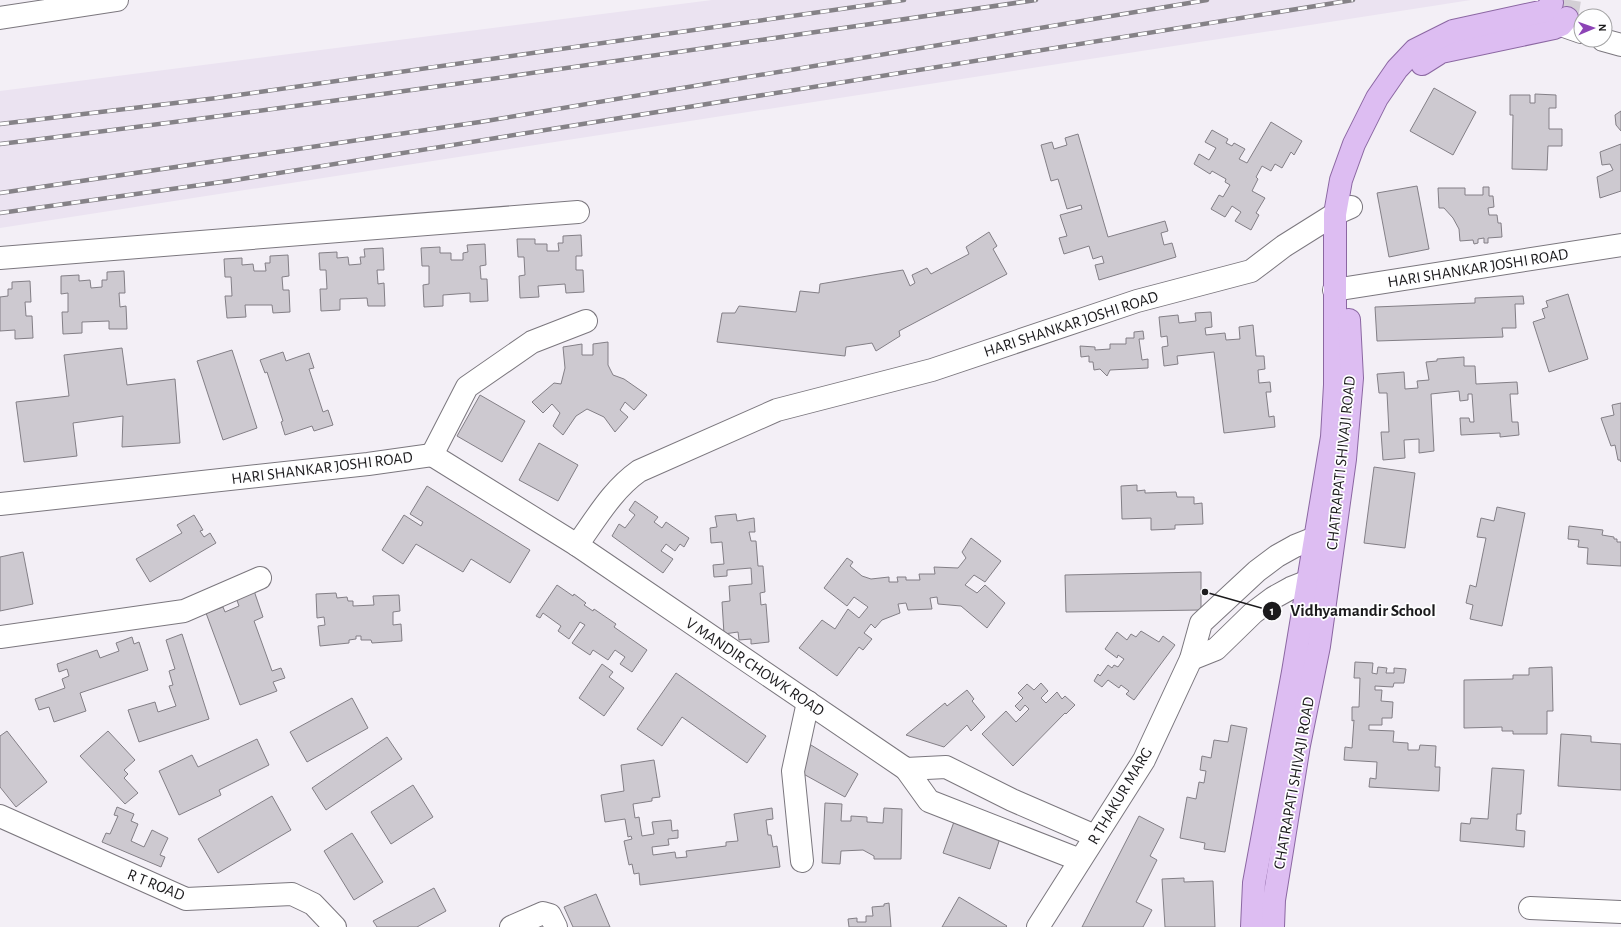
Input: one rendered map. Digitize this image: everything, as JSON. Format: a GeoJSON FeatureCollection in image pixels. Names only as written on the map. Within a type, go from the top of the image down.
{"type":"FeatureCollection","features":[{"type":"Feature","properties":{"kind":"main road"},"geometry":{"type":"LineString","coordinates":[[1252,927],[1254,883],[1309,581],[1332,437],[1340,290],[1343,211],[1342,180],[1354,144],[1377,98],[1397,69],[1415,50],[1453,31],[1561,18]]}},
{"type":"Feature","properties":{"kind":"main road","name":"CHATRAPATI SHIVAJI ROAD"},"geometry":{"type":"LineString","coordinates":[[1273,927],[1274,900],[1297,752],[1319,646],[1345,459],[1352,378],[1340,290]]}},
{"type":"Feature","properties":{"kind":"street"},"geometry":{"type":"LineString","coordinates":[[0,18],[117,0]]}},
{"type":"Feature","properties":{"kind":"street","name":"HARI SHANKAR JOSHI ROAD"},"geometry":{"type":"LineString","coordinates":[[577,545],[613,494],[625,481],[634,475],[777,410],[932,370],[1137,301],[1251,271],[1284,246],[1343,211]]}},
{"type":"Feature","properties":{"kind":"street"},"geometry":{"type":"LineString","coordinates":[[0,258],[578,212]]}},
{"type":"Feature","properties":{"kind":"street","name":"HARI SHANKAR JOSHI ROAD"},"geometry":{"type":"LineString","coordinates":[[1340,290],[1621,245]]}},
{"type":"Feature","properties":{"kind":"street","name":"HARI SHANKAR JOSHI ROAD"},"geometry":{"type":"LineString","coordinates":[[0,504],[368,464],[432,455],[467,387],[532,342],[586,320]]}},
{"type":"Feature","properties":{"kind":"street","name":"V MANDIR CHOWK ROAD"},"geometry":{"type":"LineString","coordinates":[[432,455],[577,545],[906,769],[929,801],[1080,860]]}},
{"type":"Feature","properties":{"kind":"street","name":"R THAKUR MARG"},"geometry":{"type":"LineString","coordinates":[[1038,927],[1144,760],[1191,659],[1201,623],[1257,571],[1277,556],[1335,530]]}},
{"type":"Feature","properties":{"kind":"street"},"geometry":{"type":"LineString","coordinates":[[1191,659],[1216,649],[1253,613],[1273,598],[1291,588],[1329,573]]}},
{"type":"Feature","properties":{"kind":"street"},"geometry":{"type":"LineString","coordinates":[[0,638],[184,611],[260,578]]}},
{"type":"Feature","properties":{"kind":"street"},"geometry":{"type":"LineString","coordinates":[[802,862],[793,771],[808,702]]}},
{"type":"Feature","properties":{"kind":"street"},"geometry":{"type":"LineString","coordinates":[[906,769],[946,767],[1012,800],[1095,836]]}},
{"type":"Feature","properties":{"kind":"street","name":"R T ROAD"},"geometry":{"type":"LineString","coordinates":[[0,816],[186,899],[292,894],[314,904],[335,927]]}},
{"type":"Feature","properties":{"kind":"street"},"geometry":{"type":"LineString","coordinates":[[1530,908],[1621,912]]}},
{"type":"Feature","properties":{"kind":"street"},"geometry":{"type":"LineString","coordinates":[[511,927],[543,913],[550,915],[556,927]]}},
{"type":"Feature","properties":{"kind":"shaded area"},"geometry":{"type":"Polygon","coordinates":[[[712,0],[1471,0],[0,228],[0,91],[712,0]]]}},
{"type":"Feature","properties":{"kind":"building"},"geometry":{"type":"Polygon","coordinates":[[[1434,88],[1476,112],[1453,155],[1410,131],[1434,88]]]}},
{"type":"Feature","properties":{"kind":"building"},"geometry":{"type":"Polygon","coordinates":[[[1535,94],[1556,95],[1556,108],[1549,108],[1549,129],[1562,129],[1562,146],[1548,146],[1547,170],[1512,169],[1513,115],[1510,115],[1510,95],[1530,95],[1530,103],[1535,103],[1535,94]]]}},
{"type":"Feature","properties":{"kind":"building"},"geometry":{"type":"Polygon","coordinates":[[[1621,111],[1621,131],[1616,125],[1615,115],[1621,111]]]}},
{"type":"Feature","properties":{"kind":"building"},"geometry":{"type":"Polygon","coordinates":[[[1271,122],[1302,141],[1294,155],[1291,152],[1282,168],[1275,164],[1271,171],[1262,166],[1256,177],[1258,179],[1252,191],[1265,198],[1256,213],[1259,215],[1251,230],[1235,221],[1241,212],[1232,206],[1225,217],[1211,209],[1219,195],[1223,197],[1230,185],[1225,182],[1226,179],[1212,171],[1210,174],[1194,164],[1199,154],[1209,160],[1216,148],[1205,142],[1212,130],[1228,139],[1226,143],[1232,146],[1234,143],[1245,149],[1239,159],[1247,163],[1271,122]]]}},
{"type":"Feature","properties":{"kind":"building"},"geometry":{"type":"Polygon","coordinates":[[[1078,134],[1108,237],[1165,221],[1168,231],[1161,233],[1164,245],[1172,243],[1176,257],[1099,280],[1095,265],[1104,263],[1102,256],[1093,259],[1089,246],[1064,254],[1059,238],[1067,236],[1060,215],[1082,209],[1081,205],[1067,209],[1058,179],[1051,181],[1041,145],[1052,142],[1054,149],[1067,145],[1065,138],[1078,134]]]}},
{"type":"Feature","properties":{"kind":"building"},"geometry":{"type":"Polygon","coordinates":[[[1621,144],[1621,191],[1600,198],[1597,177],[1613,170],[1610,164],[1602,165],[1600,152],[1621,144]]]}},
{"type":"Feature","properties":{"kind":"building"},"geometry":{"type":"Polygon","coordinates":[[[1417,186],[1429,249],[1389,257],[1377,193],[1417,186]]]}},
{"type":"Feature","properties":{"kind":"building"},"geometry":{"type":"Polygon","coordinates":[[[1483,187],[1489,187],[1489,196],[1493,196],[1494,207],[1488,208],[1489,215],[1497,215],[1498,223],[1501,223],[1502,237],[1488,238],[1488,243],[1484,243],[1484,238],[1478,239],[1478,243],[1474,244],[1473,240],[1460,241],[1459,229],[1453,218],[1444,208],[1439,208],[1438,188],[1465,188],[1465,195],[1483,195],[1483,187]]]}},
{"type":"Feature","properties":{"kind":"building"},"geometry":{"type":"Polygon","coordinates":[[[989,232],[997,246],[993,249],[1007,274],[899,331],[900,336],[876,351],[872,343],[846,347],[845,356],[717,342],[722,313],[735,313],[739,306],[796,312],[800,291],[819,293],[820,284],[903,270],[910,286],[915,283],[912,275],[927,268],[931,274],[969,254],[966,247],[989,232]]]}},
{"type":"Feature","properties":{"kind":"building"},"geometry":{"type":"Polygon","coordinates":[[[581,235],[582,256],[576,256],[576,270],[583,270],[584,292],[566,293],[565,284],[538,286],[539,297],[520,298],[519,276],[525,275],[524,257],[518,257],[517,239],[535,239],[535,244],[547,244],[547,251],[559,251],[558,243],[563,243],[563,236],[581,235]]]}},
{"type":"Feature","properties":{"kind":"building"},"geometry":{"type":"Polygon","coordinates":[[[485,244],[486,265],[480,266],[481,279],[487,279],[488,301],[470,302],[470,293],[443,295],[443,306],[424,307],[423,285],[429,284],[429,266],[422,266],[421,248],[440,247],[440,253],[451,253],[451,260],[463,260],[463,253],[468,252],[467,245],[485,244]]]}},
{"type":"Feature","properties":{"kind":"building"},"geometry":{"type":"Polygon","coordinates":[[[383,248],[384,270],[377,270],[378,284],[384,283],[385,306],[368,306],[367,298],[340,299],[340,310],[321,311],[320,289],[327,289],[326,270],[320,270],[319,253],[337,252],[337,258],[348,257],[349,265],[361,264],[360,257],[365,257],[364,249],[383,248]]]}},
{"type":"Feature","properties":{"kind":"building"},"geometry":{"type":"Polygon","coordinates":[[[288,255],[289,276],[282,277],[283,290],[289,290],[290,312],[273,313],[272,305],[245,305],[246,317],[227,318],[225,296],[232,296],[231,277],[225,277],[224,259],[242,258],[242,265],[253,264],[254,271],[266,271],[265,263],[270,263],[270,256],[288,255]]]}},
{"type":"Feature","properties":{"kind":"building"},"geometry":{"type":"Polygon","coordinates":[[[124,271],[125,293],[119,293],[120,307],[126,306],[127,329],[109,329],[109,321],[82,322],[82,333],[63,334],[62,312],[68,312],[68,293],[61,294],[61,276],[79,275],[79,281],[90,280],[91,288],[102,287],[102,280],[107,280],[107,272],[124,271]]]}},
{"type":"Feature","properties":{"kind":"building"},"geometry":{"type":"Polygon","coordinates":[[[30,281],[31,302],[25,302],[26,316],[32,316],[33,338],[15,339],[15,330],[0,331],[0,297],[8,296],[8,289],[12,289],[12,282],[30,281]]]}},
{"type":"Feature","properties":{"kind":"building"},"geometry":{"type":"Polygon","coordinates":[[[1568,294],[1588,359],[1549,372],[1533,322],[1545,318],[1542,309],[1548,307],[1546,301],[1568,294]]]}},
{"type":"Feature","properties":{"kind":"building"},"geometry":{"type":"Polygon","coordinates":[[[1523,296],[1524,304],[1515,304],[1516,328],[1502,328],[1503,337],[1377,341],[1375,307],[1475,303],[1475,298],[1523,296]]]}},
{"type":"Feature","properties":{"kind":"building"},"geometry":{"type":"Polygon","coordinates":[[[1211,312],[1212,327],[1205,328],[1206,335],[1225,333],[1226,340],[1240,339],[1239,327],[1253,325],[1256,356],[1264,356],[1265,369],[1258,370],[1259,383],[1270,382],[1271,392],[1266,392],[1269,417],[1274,416],[1275,427],[1224,433],[1214,352],[1177,356],[1178,364],[1164,366],[1162,347],[1168,346],[1167,336],[1161,337],[1159,317],[1178,315],[1179,323],[1196,321],[1195,313],[1211,312]]]}},
{"type":"Feature","properties":{"kind":"building"},"geometry":{"type":"Polygon","coordinates":[[[1143,331],[1144,339],[1139,339],[1142,360],[1148,359],[1148,368],[1110,370],[1107,376],[1100,369],[1094,370],[1093,362],[1089,362],[1089,356],[1081,357],[1080,346],[1095,347],[1095,350],[1110,349],[1110,344],[1126,344],[1126,338],[1134,338],[1134,332],[1143,331]]]}},
{"type":"Feature","properties":{"kind":"building"},"geometry":{"type":"Polygon","coordinates":[[[608,342],[608,365],[613,375],[624,379],[647,395],[634,410],[625,402],[620,410],[628,417],[615,432],[604,417],[587,409],[576,416],[563,435],[553,426],[560,413],[552,404],[543,413],[532,402],[554,383],[561,384],[565,368],[563,347],[582,344],[582,355],[593,355],[593,344],[608,342]]]}},
{"type":"Feature","properties":{"kind":"building"},"geometry":{"type":"Polygon","coordinates":[[[122,348],[127,385],[175,379],[180,443],[122,447],[123,416],[73,423],[77,456],[24,462],[16,402],[69,396],[64,355],[122,348]]]}},
{"type":"Feature","properties":{"kind":"building"},"geometry":{"type":"Polygon","coordinates":[[[232,350],[257,428],[223,440],[197,361],[232,350]]]}},
{"type":"Feature","properties":{"kind":"building"},"geometry":{"type":"Polygon","coordinates":[[[283,352],[286,361],[309,353],[314,368],[309,369],[323,412],[328,410],[333,425],[314,431],[312,426],[285,435],[281,422],[283,421],[267,372],[265,373],[260,360],[283,352]]]}},
{"type":"Feature","properties":{"kind":"building"},"geometry":{"type":"Polygon","coordinates":[[[1464,357],[1464,366],[1475,366],[1476,384],[1517,382],[1518,394],[1510,394],[1512,422],[1518,422],[1519,435],[1500,437],[1500,433],[1461,435],[1460,418],[1469,418],[1470,422],[1474,422],[1472,394],[1468,394],[1468,400],[1460,401],[1459,391],[1431,394],[1434,451],[1419,453],[1419,439],[1404,440],[1405,458],[1383,460],[1381,432],[1389,432],[1387,393],[1379,393],[1377,374],[1404,372],[1405,389],[1418,388],[1417,381],[1429,380],[1426,362],[1437,361],[1437,359],[1464,357]]]}},
{"type":"Feature","properties":{"kind":"building"},"geometry":{"type":"Polygon","coordinates":[[[480,395],[525,421],[502,462],[457,436],[480,395]]]}},
{"type":"Feature","properties":{"kind":"building"},"geometry":{"type":"Polygon","coordinates":[[[1621,403],[1621,462],[1618,460],[1615,445],[1611,446],[1601,418],[1614,415],[1612,405],[1621,403]]]}},
{"type":"Feature","properties":{"kind":"building"},"geometry":{"type":"Polygon","coordinates":[[[539,443],[578,465],[558,501],[519,480],[539,443]]]}},
{"type":"Feature","properties":{"kind":"building"},"geometry":{"type":"Polygon","coordinates":[[[1374,467],[1415,473],[1405,548],[1364,543],[1374,467]]]}},
{"type":"Feature","properties":{"kind":"building"},"geometry":{"type":"Polygon","coordinates":[[[1137,485],[1137,491],[1145,490],[1145,493],[1176,492],[1177,497],[1194,497],[1194,504],[1202,503],[1203,524],[1175,525],[1175,529],[1151,530],[1151,518],[1122,519],[1121,486],[1137,485]]]}},
{"type":"Feature","properties":{"kind":"building"},"geometry":{"type":"Polygon","coordinates":[[[427,486],[530,550],[510,583],[471,559],[463,572],[416,544],[403,564],[382,550],[404,515],[421,526],[423,522],[410,514],[427,486]]]}},
{"type":"Feature","properties":{"kind":"building"},"geometry":{"type":"Polygon","coordinates":[[[635,501],[658,517],[654,522],[662,528],[666,522],[689,538],[684,547],[680,544],[675,551],[666,544],[661,551],[673,559],[663,573],[612,536],[619,524],[625,528],[635,515],[629,510],[635,501]]]}},
{"type":"Feature","properties":{"kind":"building"},"geometry":{"type":"Polygon","coordinates":[[[1497,507],[1525,513],[1502,626],[1470,619],[1473,605],[1466,603],[1470,585],[1476,587],[1486,538],[1477,537],[1481,518],[1494,521],[1497,507]]]}},
{"type":"Feature","properties":{"kind":"building"},"geometry":{"type":"Polygon","coordinates":[[[736,514],[737,521],[754,518],[755,532],[749,532],[751,541],[756,541],[758,566],[763,566],[765,592],[760,593],[761,605],[766,604],[769,642],[751,644],[751,639],[739,640],[738,632],[724,634],[722,602],[730,601],[729,586],[752,584],[751,568],[727,570],[727,576],[714,577],[713,565],[724,564],[722,542],[711,543],[710,528],[717,527],[715,516],[736,514]]]}},
{"type":"Feature","properties":{"kind":"building"},"geometry":{"type":"Polygon","coordinates":[[[194,515],[203,530],[200,531],[204,537],[210,533],[216,543],[150,582],[136,559],[182,533],[177,525],[194,515]]]}},
{"type":"Feature","properties":{"kind":"building"},"geometry":{"type":"Polygon","coordinates":[[[1569,526],[1603,530],[1602,535],[1614,537],[1614,539],[1617,539],[1617,542],[1621,542],[1621,566],[1587,564],[1588,548],[1578,547],[1579,540],[1568,539],[1569,526]]]}},
{"type":"Feature","properties":{"kind":"building"},"geometry":{"type":"Polygon","coordinates":[[[971,538],[1001,561],[985,582],[974,575],[965,585],[977,593],[985,585],[1005,603],[987,628],[961,606],[938,604],[937,597],[930,598],[932,609],[908,610],[906,603],[898,604],[900,613],[882,620],[875,628],[871,624],[864,633],[872,639],[863,650],[859,647],[837,676],[799,648],[822,620],[835,629],[848,609],[859,618],[868,607],[854,597],[847,606],[824,588],[847,558],[853,562],[850,566],[862,576],[871,579],[889,577],[889,582],[898,582],[897,577],[906,577],[906,580],[920,580],[919,574],[935,574],[934,567],[958,568],[966,558],[962,552],[971,538]]]}},
{"type":"Feature","properties":{"kind":"building"},"geometry":{"type":"Polygon","coordinates":[[[23,552],[33,604],[0,611],[0,557],[23,552]]]}},
{"type":"Feature","properties":{"kind":"building"},"geometry":{"type":"Polygon","coordinates":[[[1201,572],[1201,610],[1066,612],[1065,575],[1201,572]]]}},
{"type":"Feature","properties":{"kind":"building"},"geometry":{"type":"Polygon","coordinates":[[[252,585],[263,617],[254,621],[272,671],[281,668],[285,678],[273,682],[277,691],[240,705],[206,613],[223,607],[225,612],[239,606],[234,592],[252,585]]]}},
{"type":"Feature","properties":{"kind":"building"},"geometry":{"type":"Polygon","coordinates":[[[557,585],[573,596],[574,594],[586,603],[584,605],[593,611],[594,609],[616,624],[614,627],[647,650],[632,672],[620,664],[625,657],[615,650],[608,660],[593,650],[590,655],[572,643],[585,625],[580,622],[569,639],[558,631],[561,626],[543,613],[540,618],[536,616],[557,585]]]}},
{"type":"Feature","properties":{"kind":"building"},"geometry":{"type":"Polygon","coordinates":[[[336,593],[337,598],[347,597],[348,601],[353,601],[353,606],[374,605],[373,596],[399,595],[400,611],[393,612],[393,625],[401,624],[402,641],[372,643],[371,640],[361,640],[361,636],[356,636],[356,639],[349,640],[349,643],[320,646],[318,626],[325,625],[324,617],[317,618],[316,594],[336,593]]]}},
{"type":"Feature","properties":{"kind":"building"},"geometry":{"type":"Polygon","coordinates":[[[1141,631],[1159,642],[1163,636],[1175,645],[1134,700],[1126,694],[1129,691],[1121,685],[1119,688],[1108,680],[1102,687],[1094,681],[1098,674],[1100,676],[1108,665],[1112,668],[1114,665],[1118,667],[1124,659],[1118,655],[1117,658],[1105,649],[1117,632],[1127,640],[1131,634],[1136,637],[1141,631]]]}},
{"type":"Feature","properties":{"kind":"building"},"geometry":{"type":"Polygon","coordinates":[[[182,634],[209,719],[139,742],[128,710],[155,702],[158,712],[176,706],[169,686],[173,685],[169,671],[175,669],[166,640],[182,634]]]}},
{"type":"Feature","properties":{"kind":"building"},"geometry":{"type":"Polygon","coordinates":[[[132,637],[134,644],[139,642],[148,670],[80,693],[86,711],[54,722],[49,707],[39,710],[35,699],[65,688],[62,679],[69,676],[67,669],[59,672],[57,664],[97,650],[100,658],[119,651],[116,643],[132,637]]]}},
{"type":"Feature","properties":{"kind":"building"},"geometry":{"type":"Polygon","coordinates":[[[1355,662],[1373,663],[1372,673],[1377,674],[1378,667],[1387,668],[1386,673],[1394,673],[1394,668],[1406,669],[1404,683],[1394,683],[1393,687],[1375,686],[1375,690],[1382,690],[1381,701],[1393,702],[1392,718],[1382,718],[1382,725],[1369,725],[1369,730],[1394,731],[1393,742],[1408,743],[1408,750],[1419,750],[1420,745],[1436,746],[1435,767],[1440,767],[1439,791],[1369,787],[1370,778],[1376,779],[1377,762],[1344,760],[1345,747],[1352,748],[1354,720],[1352,721],[1352,707],[1359,707],[1360,678],[1354,678],[1355,662]]]}},
{"type":"Feature","properties":{"kind":"building"},"geometry":{"type":"Polygon","coordinates":[[[602,664],[613,672],[609,677],[624,688],[604,716],[579,698],[602,664]]]}},
{"type":"Feature","properties":{"kind":"building"},"geometry":{"type":"Polygon","coordinates":[[[1552,667],[1553,711],[1547,711],[1547,734],[1513,734],[1513,731],[1502,731],[1502,727],[1464,728],[1464,680],[1513,679],[1513,675],[1529,675],[1529,668],[1552,667]]]}},
{"type":"Feature","properties":{"kind":"building"},"geometry":{"type":"Polygon","coordinates":[[[676,673],[766,736],[747,763],[682,717],[662,746],[637,729],[676,673]]]}},
{"type":"Feature","properties":{"kind":"building"},"geometry":{"type":"Polygon","coordinates":[[[1041,683],[1048,691],[1041,698],[1046,703],[1057,692],[1062,699],[1065,696],[1075,705],[1066,714],[1065,713],[1013,766],[982,734],[1006,711],[1016,722],[1029,709],[1025,705],[1020,711],[1015,706],[1023,698],[1018,693],[1027,684],[1034,690],[1041,683]]]}},
{"type":"Feature","properties":{"kind":"building"},"geometry":{"type":"Polygon","coordinates":[[[967,690],[974,699],[972,701],[985,717],[971,731],[967,725],[944,747],[906,735],[945,703],[947,706],[967,690]]]}},
{"type":"Feature","properties":{"kind":"building"},"geometry":{"type":"Polygon","coordinates":[[[352,698],[368,728],[307,762],[290,732],[352,698]]]}},
{"type":"Feature","properties":{"kind":"building"},"geometry":{"type":"Polygon","coordinates":[[[1231,725],[1247,728],[1225,852],[1204,849],[1205,843],[1180,838],[1187,797],[1196,799],[1199,782],[1204,783],[1206,771],[1200,770],[1202,756],[1211,758],[1214,740],[1228,742],[1231,725]]]}},
{"type":"Feature","properties":{"kind":"building"},"geometry":{"type":"Polygon","coordinates":[[[7,731],[47,782],[16,807],[0,787],[0,736],[7,731]]]}},
{"type":"Feature","properties":{"kind":"building"},"geometry":{"type":"Polygon","coordinates":[[[108,731],[135,760],[124,770],[128,774],[124,778],[138,793],[125,804],[80,756],[108,731]]]}},
{"type":"Feature","properties":{"kind":"building"},"geometry":{"type":"Polygon","coordinates":[[[1561,734],[1591,736],[1591,742],[1621,744],[1621,790],[1558,786],[1561,734]]]}},
{"type":"Feature","properties":{"kind":"building"},"geometry":{"type":"Polygon","coordinates":[[[387,737],[402,759],[326,810],[312,788],[387,737]]]}},
{"type":"Feature","properties":{"kind":"building"},"geometry":{"type":"Polygon","coordinates":[[[257,739],[269,765],[219,790],[221,795],[179,815],[159,771],[192,755],[198,767],[257,739]]]}},
{"type":"Feature","properties":{"kind":"building"},"geometry":{"type":"Polygon","coordinates":[[[811,745],[858,774],[845,797],[798,771],[811,745]]]}},
{"type":"Feature","properties":{"kind":"building"},"geometry":{"type":"Polygon","coordinates":[[[654,760],[660,797],[652,798],[652,801],[633,804],[635,818],[639,817],[642,836],[654,834],[652,822],[671,820],[672,831],[678,830],[678,838],[668,839],[669,845],[652,847],[653,855],[675,852],[676,858],[687,857],[686,851],[726,846],[726,842],[738,841],[734,814],[772,808],[773,819],[766,820],[768,835],[771,835],[773,847],[777,846],[780,867],[640,885],[639,873],[634,874],[632,864],[629,865],[624,841],[632,839],[631,836],[628,837],[625,819],[605,822],[601,795],[624,791],[621,765],[654,760]]]}},
{"type":"Feature","properties":{"kind":"building"},"geometry":{"type":"Polygon","coordinates":[[[1492,768],[1524,770],[1521,814],[1517,814],[1516,830],[1525,831],[1524,847],[1460,841],[1461,823],[1470,824],[1471,818],[1488,819],[1492,768]]]}},
{"type":"Feature","properties":{"kind":"building"},"geometry":{"type":"Polygon","coordinates":[[[413,785],[433,817],[391,844],[371,812],[413,785]]]}},
{"type":"Feature","properties":{"kind":"building"},"geometry":{"type":"Polygon","coordinates":[[[272,796],[291,830],[218,873],[198,839],[272,796]]]}},
{"type":"Feature","properties":{"kind":"building"},"geometry":{"type":"Polygon","coordinates":[[[825,803],[842,804],[841,821],[851,821],[851,816],[867,817],[867,822],[883,823],[884,808],[902,809],[901,859],[874,859],[874,856],[863,850],[841,851],[840,864],[822,863],[825,803]]]}},
{"type":"Feature","properties":{"kind":"building"},"geometry":{"type":"Polygon","coordinates":[[[117,807],[134,814],[131,821],[138,824],[131,841],[144,847],[152,830],[168,838],[160,855],[165,857],[161,867],[102,842],[106,833],[110,834],[118,816],[114,815],[117,807]]]}},
{"type":"Feature","properties":{"kind":"building"},"geometry":{"type":"Polygon","coordinates":[[[956,816],[1002,832],[990,869],[943,853],[956,816]]]}},
{"type":"Feature","properties":{"kind":"building"},"geometry":{"type":"Polygon","coordinates":[[[1139,816],[1164,829],[1150,856],[1157,860],[1136,902],[1152,910],[1143,927],[1082,927],[1139,816]]]}},
{"type":"Feature","properties":{"kind":"building"},"geometry":{"type":"Polygon","coordinates":[[[352,833],[383,882],[354,900],[324,851],[352,833]]]}},
{"type":"Feature","properties":{"kind":"building"},"geometry":{"type":"Polygon","coordinates":[[[1184,878],[1184,882],[1213,881],[1215,927],[1165,927],[1162,879],[1184,878]]]}},
{"type":"Feature","properties":{"kind":"building"},"geometry":{"type":"Polygon","coordinates":[[[434,888],[446,911],[417,927],[377,927],[373,921],[434,888]]]}},
{"type":"Feature","properties":{"kind":"building"},"geometry":{"type":"Polygon","coordinates":[[[596,894],[610,927],[573,927],[564,907],[596,894]]]}},
{"type":"Feature","properties":{"kind":"building"},"geometry":{"type":"Polygon","coordinates":[[[959,897],[1007,926],[942,927],[959,897]]]}},
{"type":"Feature","properties":{"kind":"building"},"geometry":{"type":"Polygon","coordinates":[[[889,903],[891,927],[849,927],[848,919],[857,918],[857,922],[866,922],[866,916],[873,916],[872,907],[884,906],[884,904],[889,903]]]}},
{"type":"Feature","properties":{"kind":"tunnel"},"geometry":{"type":"LineString","coordinates":[[1567,18],[1570,0]]}},
{"type":"Feature","properties":{"kind":"railway"},"geometry":{"type":"LineString","coordinates":[[0,124],[217,98],[904,0]]}},
{"type":"Feature","properties":{"kind":"railway"},"geometry":{"type":"LineString","coordinates":[[0,144],[389,93],[1036,0]]}},
{"type":"Feature","properties":{"kind":"railway"},"geometry":{"type":"LineString","coordinates":[[0,193],[480,122],[1207,0]]}},
{"type":"Feature","properties":{"kind":"railway"},"geometry":{"type":"LineString","coordinates":[[0,213],[229,181],[1353,0]]}},
{"type":"Feature","properties":{"kind":"place","name":"Vidhyamandir School"},"geometry":{"type":"Point","coordinates":[1205,592]}}]}
